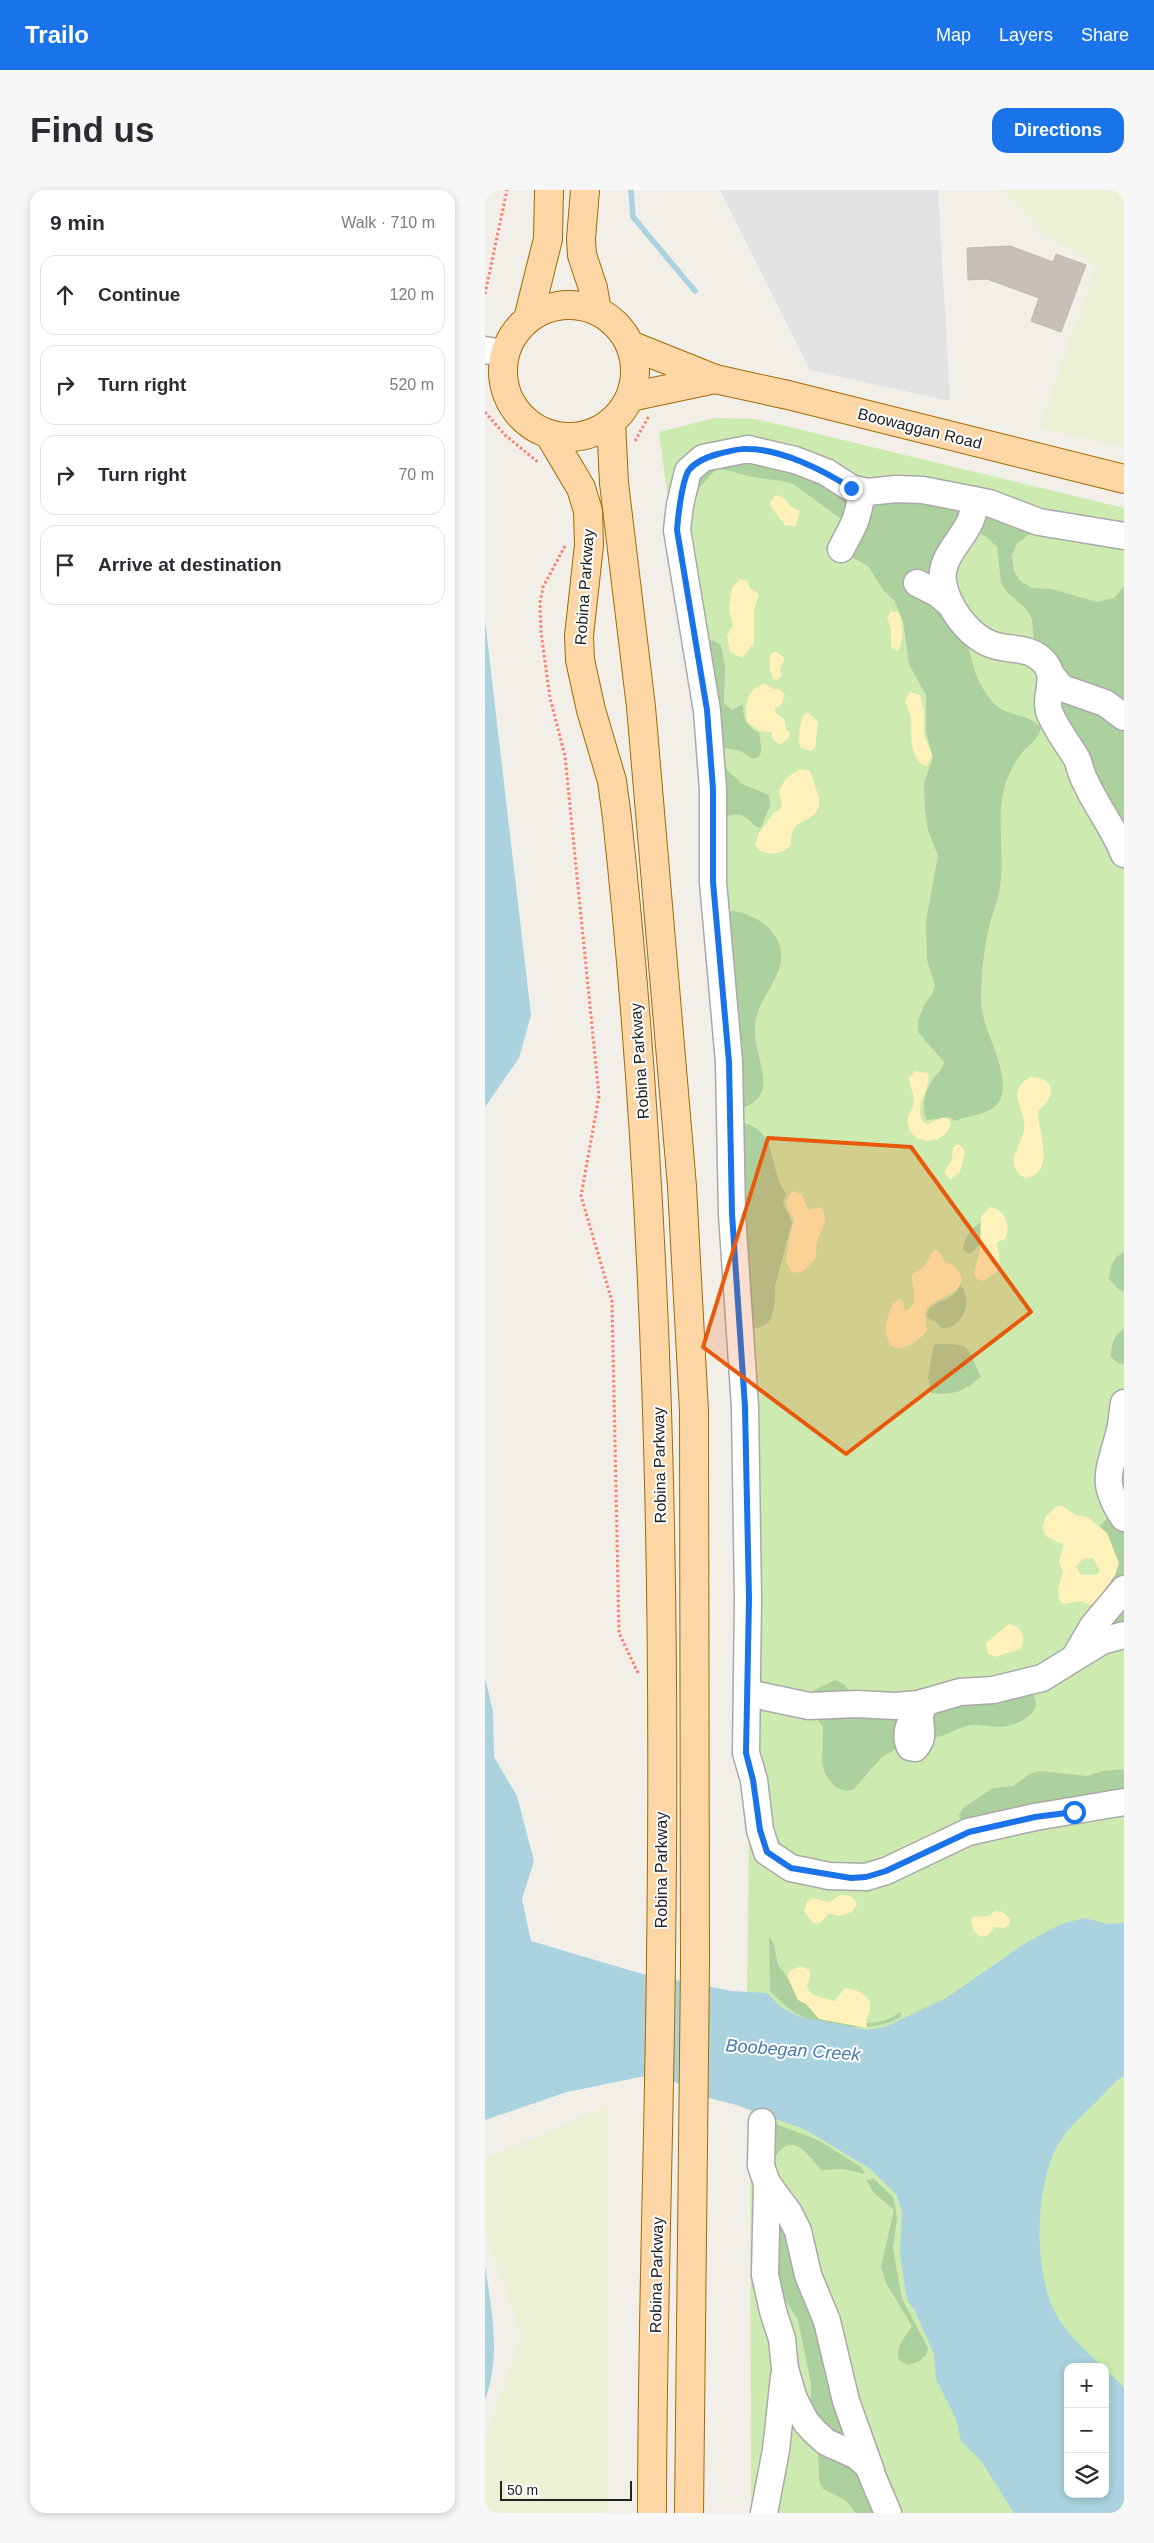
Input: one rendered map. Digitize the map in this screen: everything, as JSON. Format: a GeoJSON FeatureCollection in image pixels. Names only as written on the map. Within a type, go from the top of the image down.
{"type":"FeatureCollection","features":[{"type":"Feature","properties":{"kind":"main road"},"geometry":{"type":"LineString","coordinates":[[528,319],[548,239],[549,190]]}},
{"type":"Feature","properties":{"kind":"main road"},"geometry":{"type":"LineString","coordinates":[[585,190],[581,220],[581,247],[597,311]]}},
{"type":"Feature","properties":{"kind":"main road"},"geometry":{"type":"LineString","coordinates":[[561,305],[580,306],[597,311],[611,320],[622,331],[630,345],[635,362],[635,380],[630,397],[622,411],[611,422],[592,433],[571,437],[549,434],[531,425],[516,411],[507,393],[503,373],[495,351],[528,319],[544,310],[561,305]]}},
{"type":"Feature","properties":{"kind":"main road","name":"Boowaggan Road"},"geometry":{"type":"LineString","coordinates":[[630,345],[715,379],[788,395],[1124,479]]}},
{"type":"Feature","properties":{"kind":"main road","name":"Boowaggan Road"},"geometry":{"type":"LineString","coordinates":[[630,397],[715,379]]}},
{"type":"Feature","properties":{"kind":"main road","name":"Robina Parkway"},"geometry":{"type":"LineString","coordinates":[[611,422],[614,488],[641,707],[682,1196],[693,1411],[695,1964],[689,2513]]}},
{"type":"Feature","properties":{"kind":"main road","name":"Robina Parkway"},"geometry":{"type":"LineString","coordinates":[[549,434],[578,482],[588,511],[590,527],[579,636],[580,660],[591,710],[612,781],[630,943],[641,1072],[657,1396],[661,1578],[661,1955],[652,2513]]}},
{"type":"Feature","properties":{"kind":"lane"},"geometry":{"type":"LineString","coordinates":[[1124,536],[1039,522],[923,490],[896,489],[861,492],[826,472],[767,452],[748,449],[703,458],[688,471],[680,505],[677,530],[707,710],[713,789],[713,882],[729,1062],[732,1214],[745,1407],[749,1599],[746,1753],[753,1780],[760,1830],[767,1852],[791,1868],[829,1876],[866,1877],[886,1871],[969,1832],[1017,1820],[1124,1802]]}},
{"type":"Feature","properties":{"kind":"lane"},"geometry":{"type":"LineString","coordinates":[[841,549],[856,523],[861,492]]}},
{"type":"Feature","properties":{"kind":"lane"},"geometry":{"type":"LineString","coordinates":[[950,604],[943,582],[944,565],[980,506]]}},
{"type":"Feature","properties":{"kind":"lane"},"geometry":{"type":"LineString","coordinates":[[917,583],[937,593],[950,604],[965,625],[981,640],[992,645],[1035,653],[1046,664],[1056,688],[1049,711],[1060,734],[1077,760],[1085,781],[1115,831],[1124,854]]}},
{"type":"Feature","properties":{"kind":"lane"},"geometry":{"type":"LineString","coordinates":[[1056,688],[1105,703],[1124,717]]}},
{"type":"Feature","properties":{"kind":"lane"},"geometry":{"type":"LineString","coordinates":[[1124,1403],[1120,1432],[1108,1474],[1108,1488],[1112,1500],[1124,1518]]}},
{"type":"Feature","properties":{"kind":"lane"},"geometry":{"type":"LineString","coordinates":[[747,1693],[809,1706],[857,1704],[895,1706],[925,1702],[960,1692],[993,1690],[1042,1678],[1105,1636],[1100,1616],[1124,1589]]}},
{"type":"Feature","properties":{"kind":"lane"},"geometry":{"type":"LineString","coordinates":[[762,2122],[761,2166],[767,2183],[789,2213],[798,2231],[808,2275],[827,2321],[846,2401],[888,2513]]}},
{"type":"Feature","properties":{"kind":"lane"},"geometry":{"type":"LineString","coordinates":[[764,2513],[776,2450],[785,2369],[783,2339],[773,2311],[765,2275],[767,2183]]}},
{"type":"Feature","properties":{"kind":"lane"},"geometry":{"type":"LineString","coordinates":[[785,2369],[794,2399],[806,2422],[827,2442],[857,2456],[868,2466],[876,2483]]}},
{"type":"Feature","properties":{"kind":"path"},"geometry":{"type":"LineString","coordinates":[[485,294],[507,190]]}},
{"type":"Feature","properties":{"kind":"path"},"geometry":{"type":"LineString","coordinates":[[634,448],[639,432],[654,411]]}},
{"type":"Feature","properties":{"kind":"path"},"geometry":{"type":"LineString","coordinates":[[485,412],[505,435],[541,464]]}},
{"type":"Feature","properties":{"kind":"path"},"geometry":{"type":"LineString","coordinates":[[567,542],[543,587],[540,603],[541,632],[550,698],[565,756],[599,1096],[581,1196],[612,1301],[619,1634],[640,1677]]}},
{"type":"Feature","properties":{"kind":"highlighted area"},"geometry":{"type":"Polygon","coordinates":[[[768,1138],[911,1147],[1031,1312],[846,1454],[703,1347],[768,1138]]]}},
{"type":"Feature","properties":{"kind":"green space"},"geometry":{"type":"Polygon","coordinates":[[[1001,190],[1124,190],[1124,447],[1039,428],[1096,266],[1046,236],[1001,190]]]}},
{"type":"Feature","properties":{"kind":"green space"},"geometry":{"type":"Polygon","coordinates":[[[714,418],[756,419],[1124,508],[1124,2513],[751,2513],[750,2086],[747,1992],[753,1493],[744,1120],[711,826],[659,432],[714,418]]]}},
{"type":"Feature","properties":{"kind":"green space"},"geometry":{"type":"Polygon","coordinates":[[[730,441],[856,485],[844,521],[793,484],[783,481],[716,469],[695,493],[676,482],[690,450],[730,441]]]}},
{"type":"Feature","properties":{"kind":"green space"},"geometry":{"type":"Polygon","coordinates":[[[866,496],[954,499],[962,511],[944,537],[938,551],[975,671],[986,693],[997,706],[1010,713],[1029,719],[1041,728],[1035,739],[1016,761],[1005,785],[1002,797],[1002,867],[1000,885],[987,935],[983,963],[982,1011],[1001,1071],[1002,1095],[995,1107],[954,1121],[950,1117],[927,1120],[925,1116],[924,1101],[927,1091],[944,1062],[918,1032],[918,1021],[924,1005],[933,993],[935,985],[927,960],[926,921],[938,856],[928,830],[925,811],[924,783],[933,758],[926,732],[926,695],[909,664],[903,621],[894,600],[884,591],[868,566],[850,556],[866,496]]]}},
{"type":"Feature","properties":{"kind":"green space"},"geometry":{"type":"Polygon","coordinates":[[[981,509],[1036,530],[1017,543],[1012,556],[1014,571],[1020,581],[1032,588],[1052,589],[1097,602],[1114,598],[1124,586],[1124,714],[1063,682],[1034,643],[1032,619],[1026,609],[1007,592],[1001,583],[997,547],[988,538],[979,533],[981,509]]]}},
{"type":"Feature","properties":{"kind":"green space"},"geometry":{"type":"Polygon","coordinates":[[[712,640],[721,645],[725,666],[724,703],[732,710],[743,704],[746,721],[759,733],[761,753],[756,758],[752,759],[741,751],[724,748],[712,740],[702,644],[712,640]]]}},
{"type":"Feature","properties":{"kind":"green space"},"geometry":{"type":"Polygon","coordinates":[[[1058,695],[1124,722],[1124,845],[1070,741],[1058,695]]]}},
{"type":"Feature","properties":{"kind":"green space"},"geometry":{"type":"Polygon","coordinates":[[[713,756],[742,784],[769,795],[770,806],[761,828],[740,815],[718,818],[713,756]]]}},
{"type":"Feature","properties":{"kind":"green space"},"geometry":{"type":"Polygon","coordinates":[[[734,911],[755,918],[764,924],[772,931],[781,950],[778,972],[759,1008],[755,1023],[763,1088],[759,1097],[752,1104],[739,1109],[725,912],[734,911]]]}},
{"type":"Feature","properties":{"kind":"green space"},"geometry":{"type":"Polygon","coordinates":[[[739,1122],[752,1126],[761,1132],[767,1141],[780,1183],[786,1193],[783,1203],[792,1222],[775,1286],[775,1302],[772,1316],[768,1323],[758,1328],[747,1327],[739,1122]]]}},
{"type":"Feature","properties":{"kind":"green space"},"geometry":{"type":"Polygon","coordinates":[[[984,1221],[982,1241],[972,1253],[967,1253],[963,1249],[967,1236],[976,1226],[984,1221]]]}},
{"type":"Feature","properties":{"kind":"green space"},"geometry":{"type":"Polygon","coordinates":[[[1124,1252],[1124,1291],[1119,1290],[1109,1279],[1113,1263],[1124,1252]]]}},
{"type":"Feature","properties":{"kind":"green space"},"geometry":{"type":"Polygon","coordinates":[[[960,1285],[966,1298],[964,1312],[955,1324],[942,1328],[927,1317],[928,1312],[933,1306],[953,1295],[960,1285]]]}},
{"type":"Feature","properties":{"kind":"green space"},"geometry":{"type":"Polygon","coordinates":[[[1124,1329],[1124,1364],[1118,1363],[1111,1357],[1111,1348],[1117,1334],[1124,1329]]]}},
{"type":"Feature","properties":{"kind":"green space"},"geometry":{"type":"Polygon","coordinates":[[[936,1344],[963,1346],[970,1353],[981,1377],[969,1386],[952,1393],[931,1393],[928,1377],[933,1347],[936,1344]]]}},
{"type":"Feature","properties":{"kind":"green space"},"geometry":{"type":"Polygon","coordinates":[[[1124,1436],[1124,1632],[1104,1638],[1096,1608],[1091,1607],[1090,1602],[1102,1585],[1099,1527],[1110,1515],[1124,1436]]]}},
{"type":"Feature","properties":{"kind":"green space"},"geometry":{"type":"Polygon","coordinates":[[[835,1680],[844,1684],[851,1693],[904,1712],[902,1746],[882,1757],[853,1790],[845,1791],[835,1787],[825,1774],[822,1763],[823,1727],[816,1718],[807,1694],[835,1680]]]}},
{"type":"Feature","properties":{"kind":"green space"},"geometry":{"type":"Polygon","coordinates":[[[1032,1689],[1036,1702],[1034,1710],[1021,1722],[1003,1727],[971,1725],[938,1737],[926,1738],[929,1703],[1032,1689]]]}},
{"type":"Feature","properties":{"kind":"green space"},"geometry":{"type":"Polygon","coordinates":[[[1124,1769],[1124,1799],[961,1822],[959,1815],[963,1808],[993,1788],[1013,1786],[1030,1774],[1040,1771],[1087,1776],[1102,1771],[1124,1769]]]}},
{"type":"Feature","properties":{"kind":"green space"},"geometry":{"type":"Polygon","coordinates":[[[769,1937],[774,1944],[778,1965],[819,2016],[850,2022],[871,2023],[891,2018],[900,2012],[902,2016],[891,2022],[878,2025],[850,2027],[821,2023],[797,2014],[770,1991],[769,1937]]]}},
{"type":"Feature","properties":{"kind":"green space"},"geometry":{"type":"Polygon","coordinates":[[[607,2106],[607,2513],[485,2513],[485,2439],[521,2335],[485,2231],[485,2159],[607,2106]]]}},
{"type":"Feature","properties":{"kind":"green space"},"geometry":{"type":"Polygon","coordinates":[[[771,2122],[818,2140],[861,2167],[865,2174],[843,2169],[821,2170],[802,2149],[790,2145],[784,2147],[778,2153],[771,2164],[771,2122]]]}},
{"type":"Feature","properties":{"kind":"green space"},"geometry":{"type":"Polygon","coordinates":[[[874,2179],[893,2197],[897,2219],[893,2248],[902,2299],[928,2348],[927,2354],[918,2362],[908,2365],[899,2360],[898,2350],[912,2326],[886,2283],[881,2267],[894,2210],[874,2193],[866,2180],[874,2179]]]}},
{"type":"Feature","properties":{"kind":"green space"},"geometry":{"type":"Polygon","coordinates":[[[772,2198],[787,2219],[884,2513],[856,2513],[845,2500],[823,2489],[819,2480],[818,2443],[811,2404],[811,2384],[798,2320],[781,2294],[772,2198]]]}},
{"type":"Feature","properties":{"kind":"sand"},"geometry":{"type":"Polygon","coordinates":[[[775,495],[783,497],[790,506],[800,511],[796,526],[785,525],[771,507],[770,502],[775,495]]]}},
{"type":"Feature","properties":{"kind":"sand"},"geometry":{"type":"Polygon","coordinates":[[[740,579],[747,581],[750,588],[759,594],[754,610],[754,643],[742,658],[730,652],[727,636],[733,625],[729,610],[732,588],[740,579]]]}},
{"type":"Feature","properties":{"kind":"sand"},"geometry":{"type":"Polygon","coordinates":[[[891,611],[899,613],[901,622],[902,638],[898,651],[891,647],[891,628],[887,618],[891,611]]]}},
{"type":"Feature","properties":{"kind":"sand"},"geometry":{"type":"Polygon","coordinates":[[[775,652],[783,656],[784,660],[780,669],[782,676],[777,680],[773,679],[770,666],[772,653],[775,652]]]}},
{"type":"Feature","properties":{"kind":"sand"},"geometry":{"type":"Polygon","coordinates":[[[765,684],[774,689],[779,689],[785,695],[782,704],[775,708],[776,713],[784,719],[786,729],[790,733],[789,737],[781,744],[774,741],[771,732],[760,731],[747,722],[748,698],[754,689],[765,684]]]}},
{"type":"Feature","properties":{"kind":"sand"},"geometry":{"type":"Polygon","coordinates":[[[910,692],[920,695],[924,711],[924,735],[932,755],[927,766],[921,764],[913,749],[911,717],[905,701],[910,692]]]}},
{"type":"Feature","properties":{"kind":"sand"},"geometry":{"type":"Polygon","coordinates":[[[809,713],[818,722],[815,748],[810,751],[800,747],[799,740],[800,725],[804,714],[809,713]]]}},
{"type":"Feature","properties":{"kind":"sand"},"geometry":{"type":"Polygon","coordinates":[[[800,769],[810,771],[819,797],[819,807],[815,813],[797,825],[788,848],[781,852],[773,853],[760,851],[755,845],[759,833],[773,814],[782,807],[779,791],[786,778],[800,769]]]}},
{"type":"Feature","properties":{"kind":"sand"},"geometry":{"type":"Polygon","coordinates":[[[915,1071],[928,1073],[927,1085],[920,1110],[924,1123],[928,1124],[941,1118],[947,1118],[951,1122],[948,1130],[936,1140],[928,1141],[921,1139],[910,1131],[908,1118],[914,1102],[909,1079],[915,1071]]]}},
{"type":"Feature","properties":{"kind":"sand"},"geometry":{"type":"Polygon","coordinates":[[[1030,1077],[1046,1081],[1051,1087],[1051,1091],[1048,1101],[1038,1112],[1043,1151],[1041,1169],[1035,1175],[1025,1178],[1018,1173],[1014,1162],[1024,1130],[1023,1115],[1017,1095],[1022,1083],[1030,1077]]]}},
{"type":"Feature","properties":{"kind":"sand"},"geometry":{"type":"Polygon","coordinates":[[[956,1145],[960,1145],[965,1152],[960,1172],[951,1179],[944,1173],[952,1159],[953,1148],[956,1145]]]}},
{"type":"Feature","properties":{"kind":"sand"},"geometry":{"type":"Polygon","coordinates":[[[793,1191],[801,1194],[809,1210],[820,1207],[825,1216],[824,1225],[816,1244],[816,1258],[806,1269],[796,1273],[792,1272],[786,1262],[794,1220],[788,1209],[787,1202],[793,1191]]]}},
{"type":"Feature","properties":{"kind":"sand"},"geometry":{"type":"Polygon","coordinates":[[[990,1207],[1003,1214],[1008,1229],[1005,1239],[997,1242],[999,1271],[983,1281],[977,1279],[974,1274],[980,1248],[981,1216],[990,1207]]]}},
{"type":"Feature","properties":{"kind":"sand"},"geometry":{"type":"Polygon","coordinates":[[[938,1250],[945,1262],[954,1266],[960,1275],[961,1282],[952,1293],[936,1301],[926,1310],[927,1330],[919,1339],[907,1346],[895,1347],[890,1344],[886,1332],[887,1320],[893,1302],[900,1299],[903,1302],[904,1311],[909,1309],[914,1301],[912,1275],[925,1265],[933,1251],[938,1250]]]}},
{"type":"Feature","properties":{"kind":"sand"},"geometry":{"type":"Polygon","coordinates":[[[1057,1506],[1062,1506],[1076,1515],[1089,1518],[1107,1533],[1119,1563],[1115,1575],[1095,1604],[1090,1605],[1081,1601],[1063,1604],[1059,1599],[1058,1589],[1063,1572],[1059,1562],[1064,1545],[1047,1537],[1042,1528],[1046,1516],[1057,1506]],[[1093,1558],[1083,1559],[1076,1566],[1081,1575],[1096,1575],[1100,1571],[1093,1558]]]}},
{"type":"Feature","properties":{"kind":"sand"},"geometry":{"type":"Polygon","coordinates":[[[1009,1624],[1017,1627],[1023,1635],[1022,1647],[997,1657],[988,1654],[986,1643],[1009,1624]]]}},
{"type":"Feature","properties":{"kind":"sand"},"geometry":{"type":"Polygon","coordinates":[[[841,1895],[851,1896],[856,1901],[857,1904],[852,1912],[839,1916],[829,1913],[821,1922],[816,1923],[811,1921],[804,1911],[807,1901],[812,1898],[829,1902],[841,1895]]]}},
{"type":"Feature","properties":{"kind":"sand"},"geometry":{"type":"Polygon","coordinates":[[[995,1911],[1002,1912],[1010,1919],[1009,1925],[1004,1928],[995,1927],[985,1936],[978,1935],[973,1928],[972,1917],[989,1916],[995,1911]]]}},
{"type":"Feature","properties":{"kind":"sand"},"geometry":{"type":"Polygon","coordinates":[[[801,1966],[809,1970],[810,1975],[807,1987],[813,1995],[835,2001],[844,1989],[848,1989],[856,1990],[865,1996],[870,2002],[870,2011],[866,2019],[867,2028],[819,2019],[806,2004],[798,2000],[787,1976],[791,1970],[801,1966]]]}},
{"type":"Feature","properties":{"kind":"shaded area"},"geometry":{"type":"Polygon","coordinates":[[[720,190],[938,190],[950,401],[810,370],[720,190]]]}},
{"type":"Feature","properties":{"kind":"water"},"geometry":{"type":"Polygon","coordinates":[[[485,620],[531,1015],[519,1058],[485,1107],[485,620]]]}},
{"type":"Feature","properties":{"kind":"water","name":"Boobegan Creek"},"geometry":{"type":"Polygon","coordinates":[[[485,1678],[493,1711],[494,1757],[517,1796],[534,1861],[522,1899],[531,1941],[639,1973],[732,1991],[767,1993],[781,2007],[800,2017],[867,2030],[885,2027],[946,1998],[1027,1942],[1061,1924],[1085,1918],[1108,1924],[1124,1923],[1124,2076],[1073,2125],[1057,2147],[1047,2172],[1043,2192],[1040,2236],[1044,2280],[1049,2299],[1057,2316],[1072,2337],[1099,2363],[1064,2363],[1064,2498],[1109,2498],[1109,2373],[1124,2387],[1124,2513],[1014,2513],[981,2461],[961,2441],[956,2419],[936,2379],[934,2354],[915,2311],[907,2300],[900,2254],[902,2211],[896,2194],[869,2168],[804,2129],[733,2104],[697,2095],[660,2073],[567,2092],[485,2120],[485,1678]]]}},
{"type":"Feature","properties":{"kind":"water"},"geometry":{"type":"Polygon","coordinates":[[[485,2266],[494,2333],[494,2350],[490,2384],[485,2400],[485,2266]]]}},
{"type":"Feature","properties":{"kind":"building"},"geometry":{"type":"Polygon","coordinates":[[[1010,246],[1053,262],[1056,254],[1086,265],[1061,332],[1031,321],[1039,298],[987,279],[968,280],[967,248],[1010,246]]]}},
{"type":"Feature","properties":{"kind":"waterway"},"geometry":{"type":"LineString","coordinates":[[631,190],[633,217],[695,291]]}},
{"type":"Feature","properties":{"kind":"route"},"geometry":{"type":"LineString","coordinates":[[851,488],[826,472],[767,452],[748,449],[703,458],[688,471],[680,505],[677,530],[685,588],[707,710],[713,789],[713,882],[729,1062],[732,1214],[745,1407],[749,1599],[746,1753],[753,1780],[760,1830],[767,1852],[791,1868],[829,1876],[866,1877],[886,1871],[969,1832],[1035,1817],[1074,1812]]}}]}
